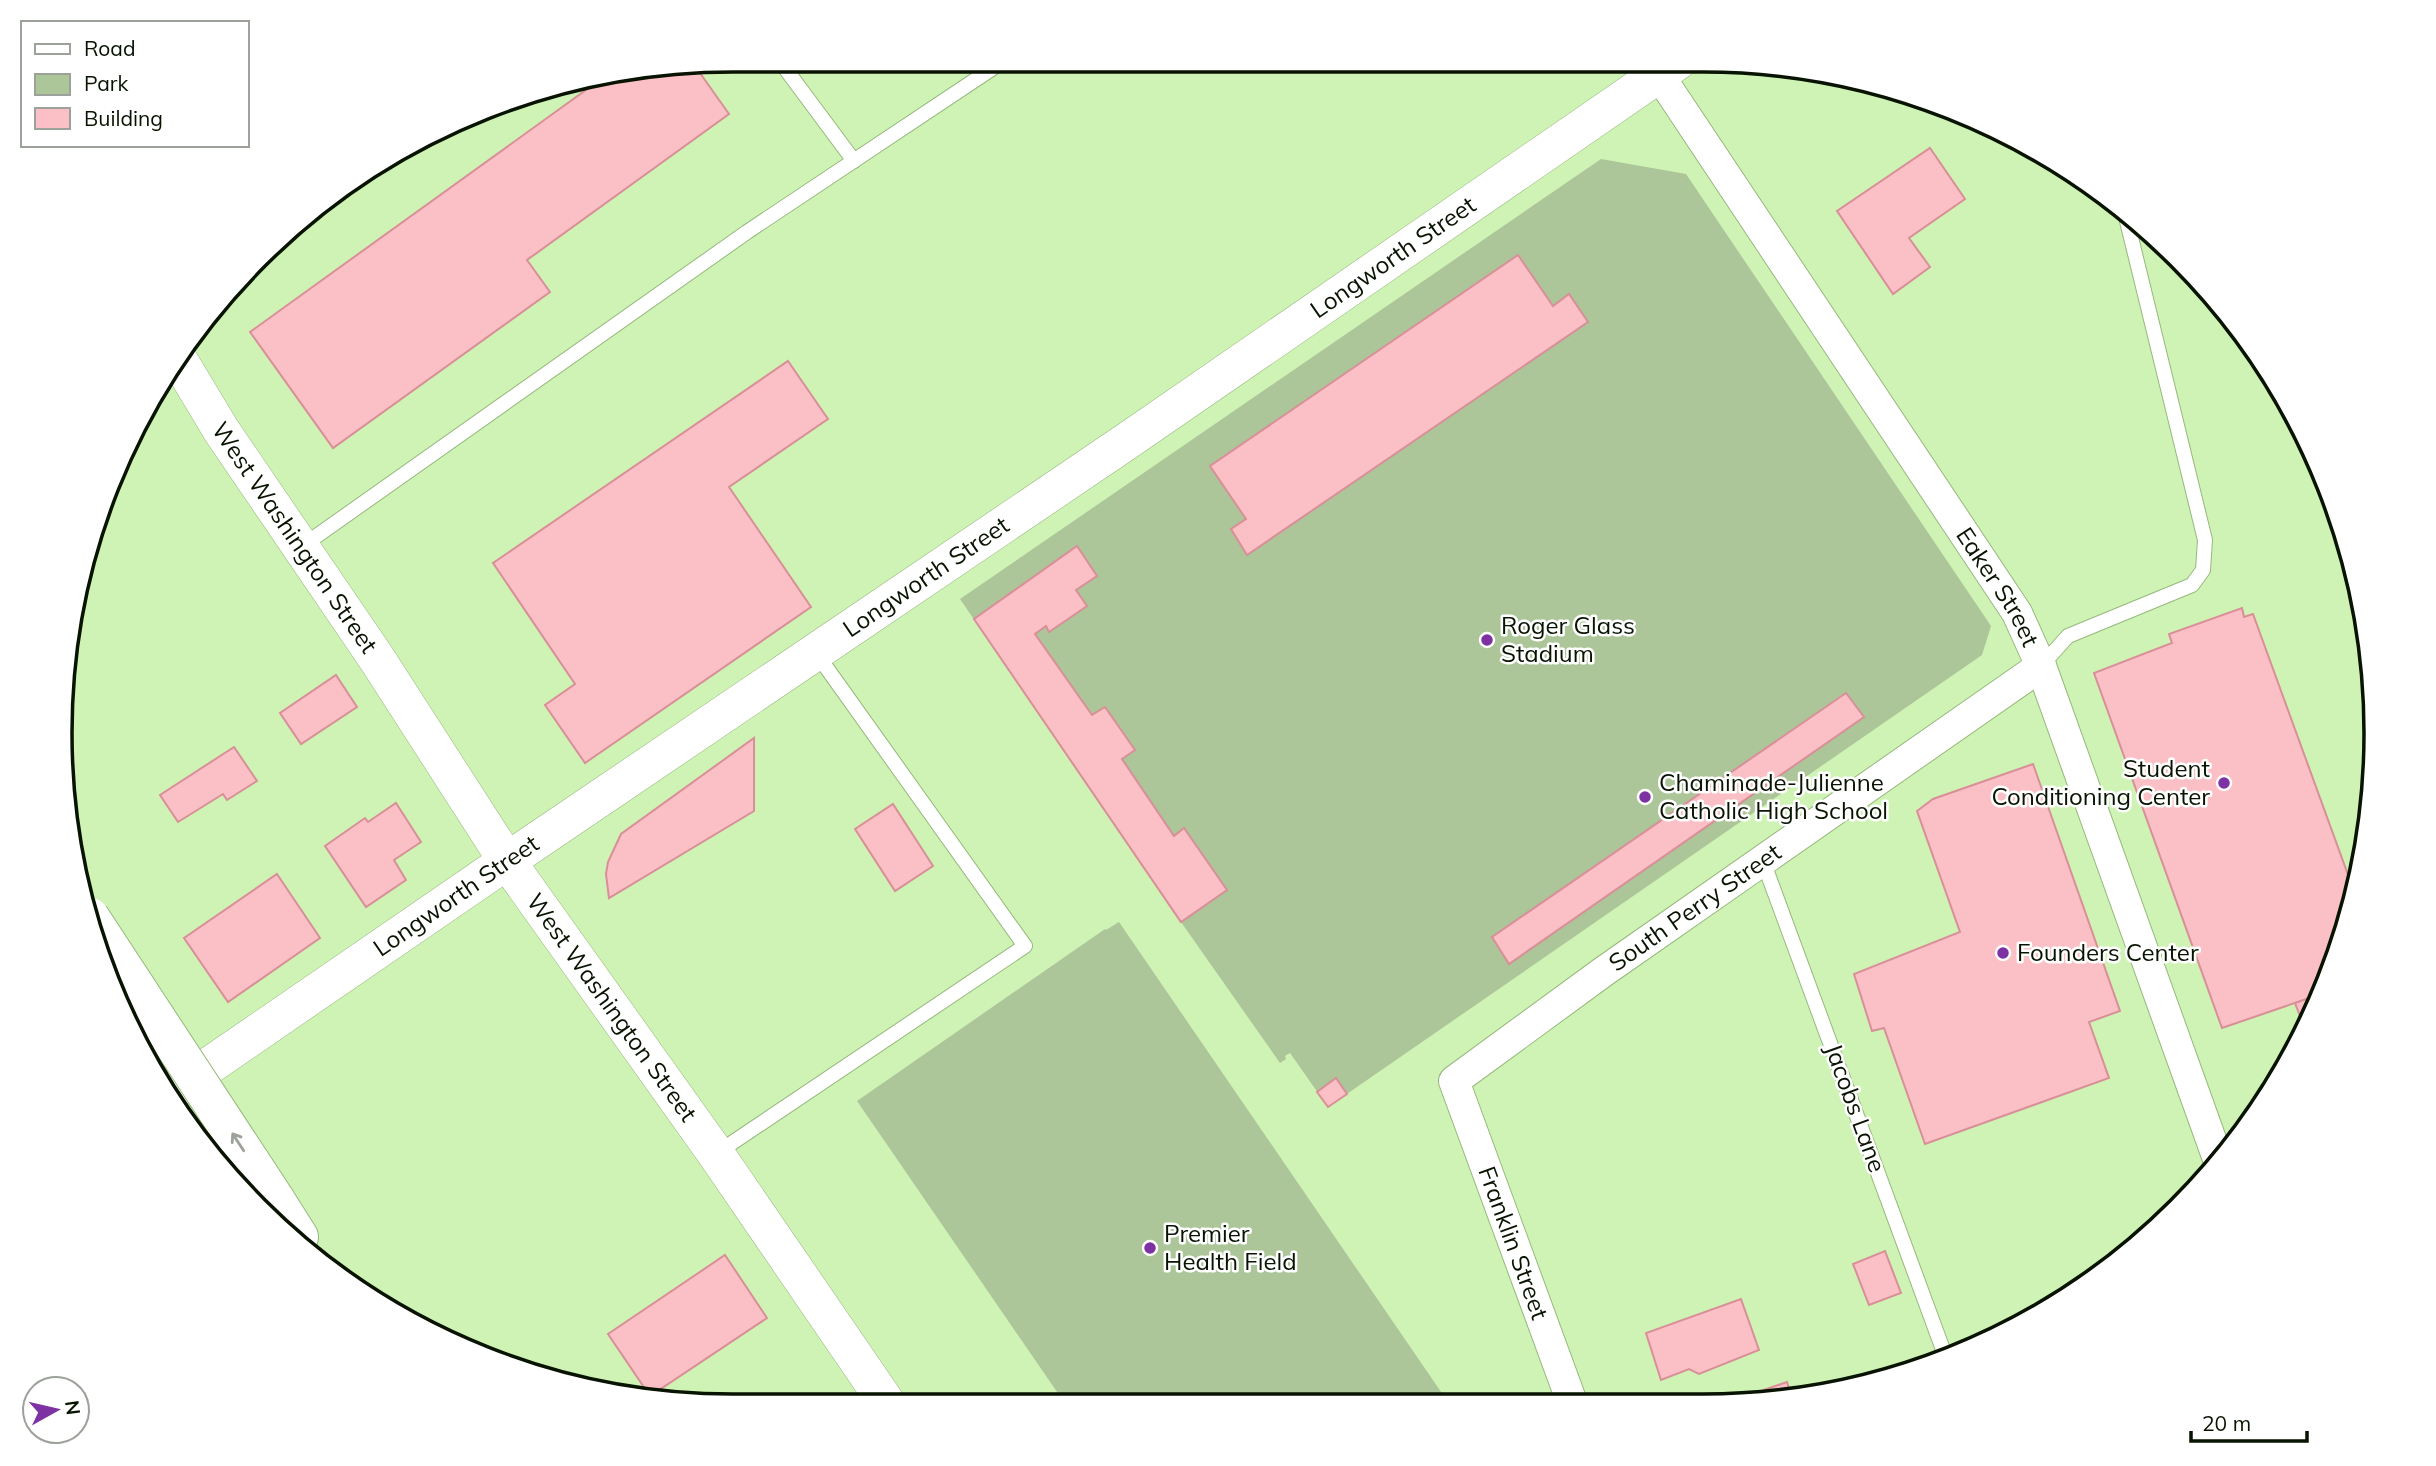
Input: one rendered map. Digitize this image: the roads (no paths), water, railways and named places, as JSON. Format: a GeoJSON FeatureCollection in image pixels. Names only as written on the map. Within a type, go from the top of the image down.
{"type":"FeatureCollection","features":[{"type":"Feature","properties":{"kind":"highway"},"geometry":{"type":"LineString","coordinates":[[105,940],[291,1225]]}},
{"type":"Feature","properties":{"kind":"street","name":"Longworth Street"},"geometry":{"type":"LineString","coordinates":[[176,1089],[1662,72]]}},
{"type":"Feature","properties":{"kind":"street","name":"Eaker Street"},"geometry":{"type":"LineString","coordinates":[[1671,72],[2017,613],[2041,666],[2215,1151]]}},
{"type":"Feature","properties":{"kind":"street","name":"West Washington Street"},"geometry":{"type":"LineString","coordinates":[[183,366],[222,430],[377,659],[507,861],[716,1154],[880,1394]]}},
{"type":"Feature","properties":{"kind":"street","name":"South Perry Street"},"geometry":{"type":"LineString","coordinates":[[1454,1081],[1603,972],[2041,666]]}},
{"type":"Feature","properties":{"kind":"street","name":"Franklin Street"},"geometry":{"type":"LineString","coordinates":[[1454,1081],[1569,1394]]}},
{"type":"Feature","properties":{"kind":"lane"},"geometry":{"type":"LineString","coordinates":[[788,72],[854,160]]}},
{"type":"Feature","properties":{"kind":"lane"},"geometry":{"type":"LineString","coordinates":[[301,547],[735,240],[987,72]]}},
{"type":"Feature","properties":{"kind":"lane"},"geometry":{"type":"LineString","coordinates":[[2041,666],[2067,636],[2192,584],[2203,570],[2205,540],[2129,227]]}},
{"type":"Feature","properties":{"kind":"lane"},"geometry":{"type":"LineString","coordinates":[[716,1154],[1025,946],[816,653]]}},
{"type":"Feature","properties":{"kind":"lane","name":"Jacobs Lane"},"geometry":{"type":"LineString","coordinates":[[1763,861],[1943,1349]]}},
{"type":"Feature","properties":{"kind":"place","name":"Roger Glass Stadium"},"geometry":{"type":"Point","coordinates":[1487,640]}},
{"type":"Feature","properties":{"kind":"place","name":"Student Conditioning Center"},"geometry":{"type":"Point","coordinates":[2224,783]}},
{"type":"Feature","properties":{"kind":"place","name":"Chaminade-Julienne Catholic High School"},"geometry":{"type":"Point","coordinates":[1645,797]}},
{"type":"Feature","properties":{"kind":"place","name":"Founders Center"},"geometry":{"type":"Point","coordinates":[2003,953]}},
{"type":"Feature","properties":{"kind":"place","name":"Premier Health Field"},"geometry":{"type":"Point","coordinates":[1150,1248]}}]}
